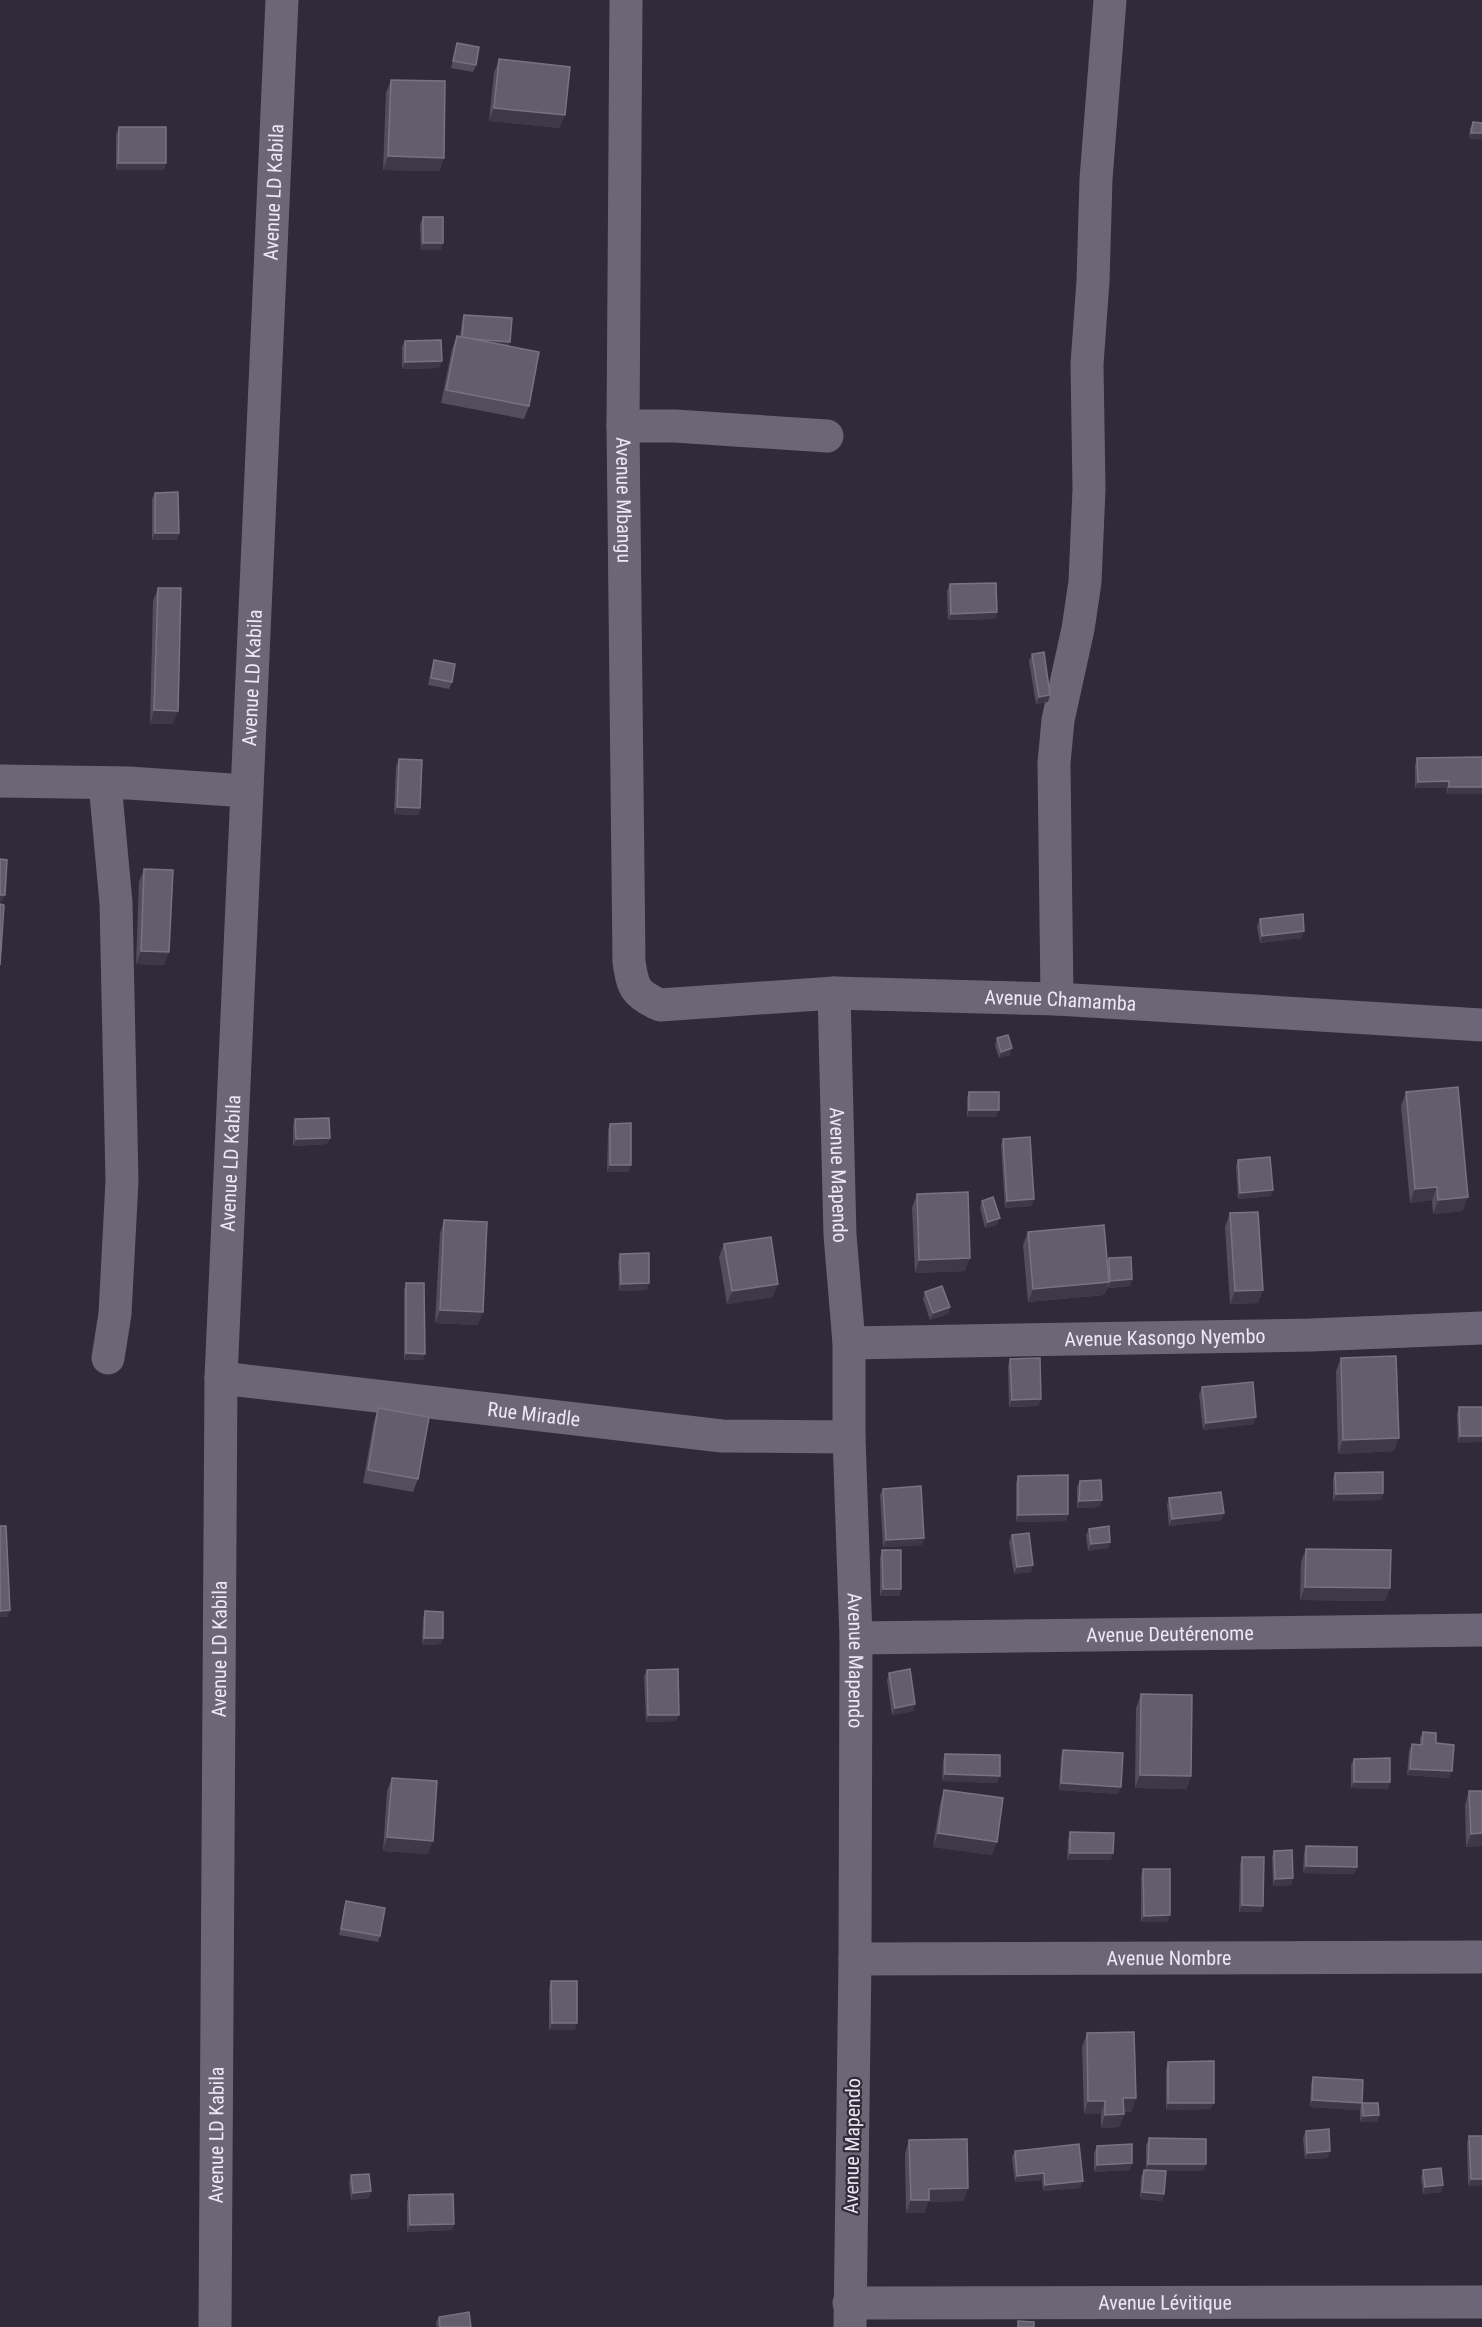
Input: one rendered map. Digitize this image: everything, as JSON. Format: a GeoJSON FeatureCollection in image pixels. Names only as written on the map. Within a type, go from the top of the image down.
{"type":"FeatureCollection","features":[{"type":"Feature","properties":{"kind":"street","name":"Avenue LD Kabila"},"geometry":{"type":"LineString","coordinates":[[215,2327],[221,1378],[282,0]]}},
{"type":"Feature","properties":{"kind":"street","name":"Avenue Mbangu"},"geometry":{"type":"LineString","coordinates":[[626,0],[623,426],[628,962],[632,983],[642,997]]}},
{"type":"Feature","properties":{"kind":"street"},"geometry":{"type":"LineString","coordinates":[[1057,999],[1054,763],[1058,720],[1078,629],[1085,582],[1089,489],[1087,364],[1094,281],[1096,179],[1110,0]]}},
{"type":"Feature","properties":{"kind":"street"},"geometry":{"type":"LineString","coordinates":[[623,426],[685,427],[827,436]]}},
{"type":"Feature","properties":{"kind":"street"},"geometry":{"type":"LineString","coordinates":[[0,781],[105,783],[246,791]]}},
{"type":"Feature","properties":{"kind":"street"},"geometry":{"type":"LineString","coordinates":[[105,783],[116,903],[122,1181],[115,1314],[108,1358]]}},
{"type":"Feature","properties":{"kind":"street","name":"Avenue Chamamba"},"geometry":{"type":"LineString","coordinates":[[642,997],[660,1005],[834,993],[1057,999],[1482,1024]]}},
{"type":"Feature","properties":{"kind":"street","name":"Avenue Mapendo"},"geometry":{"type":"LineString","coordinates":[[834,993],[840,1235],[849,1343],[849,1437],[856,1638],[855,1959],[849,2315]]}},
{"type":"Feature","properties":{"kind":"street","name":"Avenue Kasongo Nyembo"},"geometry":{"type":"LineString","coordinates":[[849,1343],[1299,1335],[1482,1328]]}},
{"type":"Feature","properties":{"kind":"street","name":"Rue Miradle"},"geometry":{"type":"LineString","coordinates":[[221,1378],[722,1436],[849,1437]]}},
{"type":"Feature","properties":{"kind":"street","name":"Avenue Deutérenome"},"geometry":{"type":"LineString","coordinates":[[856,1638],[1482,1630]]}},
{"type":"Feature","properties":{"kind":"street","name":"Avenue Nombre"},"geometry":{"type":"LineString","coordinates":[[855,1959],[1482,1957]]}},
{"type":"Feature","properties":{"kind":"street","name":"Avenue Lévitique"},"geometry":{"type":"LineString","coordinates":[[849,2315],[1482,2302]]}},
{"type":"Feature","properties":{"kind":"building"},"geometry":{"type":"Polygon","coordinates":[[[457,43],[479,47],[476,65],[453,61],[457,43]]]}},
{"type":"Feature","properties":{"kind":"building"},"geometry":{"type":"Polygon","coordinates":[[[499,59],[570,67],[565,115],[494,108],[499,59]]]}},
{"type":"Feature","properties":{"kind":"building"},"geometry":{"type":"Polygon","coordinates":[[[391,80],[445,81],[444,158],[388,156],[391,80]]]}},
{"type":"Feature","properties":{"kind":"building"},"geometry":{"type":"Polygon","coordinates":[[[1473,122],[1482,123],[1482,133],[1471,133],[1473,122]]]}},
{"type":"Feature","properties":{"kind":"building"},"geometry":{"type":"Polygon","coordinates":[[[119,127],[166,127],[166,163],[118,163],[119,127]]]}},
{"type":"Feature","properties":{"kind":"building"},"geometry":{"type":"Polygon","coordinates":[[[423,217],[443,217],[443,243],[423,243],[423,217]]]}},
{"type":"Feature","properties":{"kind":"building"},"geometry":{"type":"Polygon","coordinates":[[[464,315],[512,318],[510,342],[462,337],[464,315]]]}},
{"type":"Feature","properties":{"kind":"building"},"geometry":{"type":"Polygon","coordinates":[[[457,336],[539,352],[529,406],[446,390],[457,336]]]}},
{"type":"Feature","properties":{"kind":"building"},"geometry":{"type":"Polygon","coordinates":[[[441,340],[442,361],[405,362],[405,341],[441,340]]]}},
{"type":"Feature","properties":{"kind":"building"},"geometry":{"type":"Polygon","coordinates":[[[178,492],[179,533],[155,533],[155,493],[178,492]]]}},
{"type":"Feature","properties":{"kind":"building"},"geometry":{"type":"Polygon","coordinates":[[[996,583],[997,612],[951,614],[950,584],[996,583]]]}},
{"type":"Feature","properties":{"kind":"building"},"geometry":{"type":"Polygon","coordinates":[[[158,588],[181,588],[178,711],[154,710],[158,588]]]}},
{"type":"Feature","properties":{"kind":"building"},"geometry":{"type":"Polygon","coordinates":[[[1044,652],[1050,695],[1039,697],[1032,654],[1044,652]]]}},
{"type":"Feature","properties":{"kind":"building"},"geometry":{"type":"Polygon","coordinates":[[[434,660],[455,664],[452,682],[431,678],[434,660]]]}},
{"type":"Feature","properties":{"kind":"building"},"geometry":{"type":"Polygon","coordinates":[[[1482,757],[1482,787],[1449,787],[1449,781],[1418,782],[1417,758],[1482,757]]]}},
{"type":"Feature","properties":{"kind":"building"},"geometry":{"type":"Polygon","coordinates":[[[399,759],[422,760],[420,808],[397,807],[399,759]]]}},
{"type":"Feature","properties":{"kind":"building"},"geometry":{"type":"Polygon","coordinates":[[[0,859],[7,860],[5,895],[0,895],[0,859]]]}},
{"type":"Feature","properties":{"kind":"building"},"geometry":{"type":"Polygon","coordinates":[[[144,869],[173,870],[169,952],[141,951],[144,869]]]}},
{"type":"Feature","properties":{"kind":"building"},"geometry":{"type":"Polygon","coordinates":[[[0,904],[4,905],[0,965],[0,904]]]}},
{"type":"Feature","properties":{"kind":"building"},"geometry":{"type":"Polygon","coordinates":[[[1303,914],[1304,931],[1262,936],[1260,919],[1303,914]]]}},
{"type":"Feature","properties":{"kind":"building"},"geometry":{"type":"Polygon","coordinates":[[[1008,1035],[1012,1048],[1001,1052],[997,1038],[1008,1035]]]}},
{"type":"Feature","properties":{"kind":"building"},"geometry":{"type":"Polygon","coordinates":[[[1458,1087],[1468,1197],[1438,1200],[1437,1187],[1415,1189],[1406,1092],[1458,1087]]]}},
{"type":"Feature","properties":{"kind":"building"},"geometry":{"type":"Polygon","coordinates":[[[969,1092],[999,1092],[999,1110],[969,1110],[969,1092]]]}},
{"type":"Feature","properties":{"kind":"building"},"geometry":{"type":"Polygon","coordinates":[[[329,1118],[330,1138],[296,1139],[295,1119],[329,1118]]]}},
{"type":"Feature","properties":{"kind":"building"},"geometry":{"type":"Polygon","coordinates":[[[631,1123],[631,1165],[610,1165],[610,1124],[631,1123]]]}},
{"type":"Feature","properties":{"kind":"building"},"geometry":{"type":"Polygon","coordinates":[[[1030,1137],[1034,1199],[1007,1201],[1003,1139],[1030,1137]]]}},
{"type":"Feature","properties":{"kind":"building"},"geometry":{"type":"Polygon","coordinates":[[[1270,1157],[1273,1190],[1240,1193],[1238,1160],[1270,1157]]]}},
{"type":"Feature","properties":{"kind":"building"},"geometry":{"type":"Polygon","coordinates":[[[968,1192],[970,1258],[919,1260],[917,1194],[968,1192]]]}},
{"type":"Feature","properties":{"kind":"building"},"geometry":{"type":"Polygon","coordinates":[[[993,1197],[1000,1218],[988,1222],[982,1201],[993,1197]]]}},
{"type":"Feature","properties":{"kind":"building"},"geometry":{"type":"Polygon","coordinates":[[[1258,1212],[1263,1290],[1235,1291],[1230,1213],[1258,1212]]]}},
{"type":"Feature","properties":{"kind":"building"},"geometry":{"type":"Polygon","coordinates":[[[444,1220],[487,1222],[483,1312],[440,1310],[444,1220]]]}},
{"type":"Feature","properties":{"kind":"building"},"geometry":{"type":"Polygon","coordinates":[[[1104,1225],[1109,1282],[1033,1289],[1028,1232],[1104,1225]]]}},
{"type":"Feature","properties":{"kind":"building"},"geometry":{"type":"Polygon","coordinates":[[[771,1237],[778,1284],[732,1291],[724,1244],[771,1237]]]}},
{"type":"Feature","properties":{"kind":"building"},"geometry":{"type":"Polygon","coordinates":[[[649,1253],[649,1283],[621,1284],[620,1254],[649,1253]]]}},
{"type":"Feature","properties":{"kind":"building"},"geometry":{"type":"Polygon","coordinates":[[[1131,1257],[1132,1279],[1110,1281],[1109,1258],[1131,1257]]]}},
{"type":"Feature","properties":{"kind":"building"},"geometry":{"type":"Polygon","coordinates":[[[406,1283],[424,1283],[425,1354],[406,1353],[406,1283]]]}},
{"type":"Feature","properties":{"kind":"building"},"geometry":{"type":"Polygon","coordinates":[[[942,1286],[950,1307],[933,1313],[925,1292],[942,1286]]]}},
{"type":"Feature","properties":{"kind":"building"},"geometry":{"type":"Polygon","coordinates":[[[1396,1356],[1399,1438],[1343,1440],[1341,1358],[1396,1356]]]}},
{"type":"Feature","properties":{"kind":"building"},"geometry":{"type":"Polygon","coordinates":[[[1040,1358],[1041,1399],[1012,1400],[1010,1359],[1040,1358]]]}},
{"type":"Feature","properties":{"kind":"building"},"geometry":{"type":"Polygon","coordinates":[[[1253,1382],[1256,1417],[1206,1423],[1202,1387],[1253,1382]]]}},
{"type":"Feature","properties":{"kind":"building"},"geometry":{"type":"Polygon","coordinates":[[[1459,1407],[1482,1407],[1482,1436],[1460,1436],[1459,1407]]]}},
{"type":"Feature","properties":{"kind":"building"},"geometry":{"type":"Polygon","coordinates":[[[378,1408],[429,1417],[418,1479],[368,1470],[378,1408]]]}},
{"type":"Feature","properties":{"kind":"building"},"geometry":{"type":"Polygon","coordinates":[[[1383,1472],[1383,1493],[1336,1494],[1335,1473],[1383,1472]]]}},
{"type":"Feature","properties":{"kind":"building"},"geometry":{"type":"Polygon","coordinates":[[[1068,1475],[1068,1514],[1018,1515],[1018,1476],[1068,1475]]]}},
{"type":"Feature","properties":{"kind":"building"},"geometry":{"type":"Polygon","coordinates":[[[1101,1480],[1102,1500],[1079,1501],[1080,1481],[1101,1480]]]}},
{"type":"Feature","properties":{"kind":"building"},"geometry":{"type":"Polygon","coordinates":[[[921,1486],[924,1538],[886,1540],[883,1489],[921,1486]]]}},
{"type":"Feature","properties":{"kind":"building"},"geometry":{"type":"Polygon","coordinates":[[[1221,1492],[1224,1513],[1172,1519],[1169,1498],[1221,1492]]]}},
{"type":"Feature","properties":{"kind":"building"},"geometry":{"type":"Polygon","coordinates":[[[0,1526],[6,1526],[10,1610],[0,1611],[0,1526]]]}},
{"type":"Feature","properties":{"kind":"building"},"geometry":{"type":"Polygon","coordinates":[[[1109,1526],[1110,1542],[1091,1544],[1089,1529],[1109,1526]]]}},
{"type":"Feature","properties":{"kind":"building"},"geometry":{"type":"Polygon","coordinates":[[[1029,1533],[1033,1565],[1017,1567],[1012,1535],[1029,1533]]]}},
{"type":"Feature","properties":{"kind":"building"},"geometry":{"type":"Polygon","coordinates":[[[1306,1549],[1391,1550],[1390,1588],[1305,1587],[1306,1549]]]}},
{"type":"Feature","properties":{"kind":"building"},"geometry":{"type":"Polygon","coordinates":[[[882,1550],[901,1550],[901,1589],[883,1589],[882,1550]]]}},
{"type":"Feature","properties":{"kind":"building"},"geometry":{"type":"Polygon","coordinates":[[[425,1611],[443,1612],[443,1638],[424,1638],[425,1611]]]}},
{"type":"Feature","properties":{"kind":"building"},"geometry":{"type":"Polygon","coordinates":[[[678,1669],[679,1715],[648,1715],[647,1670],[678,1669]]]}},
{"type":"Feature","properties":{"kind":"building"},"geometry":{"type":"Polygon","coordinates":[[[910,1669],[915,1704],[895,1708],[889,1673],[910,1669]]]}},
{"type":"Feature","properties":{"kind":"building"},"geometry":{"type":"Polygon","coordinates":[[[1141,1694],[1192,1695],[1191,1776],[1140,1775],[1141,1694]]]}},
{"type":"Feature","properties":{"kind":"building"},"geometry":{"type":"Polygon","coordinates":[[[1423,1732],[1436,1733],[1436,1743],[1454,1745],[1452,1771],[1410,1769],[1412,1744],[1422,1745],[1423,1732]]]}},
{"type":"Feature","properties":{"kind":"building"},"geometry":{"type":"Polygon","coordinates":[[[1063,1750],[1123,1753],[1121,1787],[1061,1783],[1063,1750]]]}},
{"type":"Feature","properties":{"kind":"building"},"geometry":{"type":"Polygon","coordinates":[[[945,1754],[1000,1755],[1000,1776],[945,1774],[945,1754]]]}},
{"type":"Feature","properties":{"kind":"building"},"geometry":{"type":"Polygon","coordinates":[[[1390,1758],[1390,1782],[1354,1782],[1354,1759],[1390,1758]]]}},
{"type":"Feature","properties":{"kind":"building"},"geometry":{"type":"Polygon","coordinates":[[[392,1778],[437,1781],[433,1841],[387,1837],[392,1778]]]}},
{"type":"Feature","properties":{"kind":"building"},"geometry":{"type":"Polygon","coordinates":[[[944,1790],[1003,1798],[997,1842],[938,1833],[944,1790]]]}},
{"type":"Feature","properties":{"kind":"building"},"geometry":{"type":"Polygon","coordinates":[[[1469,1791],[1482,1791],[1482,1833],[1471,1834],[1469,1791]]]}},
{"type":"Feature","properties":{"kind":"building"},"geometry":{"type":"Polygon","coordinates":[[[1070,1832],[1114,1833],[1113,1853],[1070,1853],[1070,1832]]]}},
{"type":"Feature","properties":{"kind":"building"},"geometry":{"type":"Polygon","coordinates":[[[1306,1846],[1357,1847],[1357,1867],[1306,1866],[1306,1846]]]}},
{"type":"Feature","properties":{"kind":"building"},"geometry":{"type":"Polygon","coordinates":[[[1292,1850],[1293,1878],[1275,1879],[1274,1851],[1292,1850]]]}},
{"type":"Feature","properties":{"kind":"building"},"geometry":{"type":"Polygon","coordinates":[[[1242,1857],[1264,1857],[1263,1906],[1242,1905],[1242,1857]]]}},
{"type":"Feature","properties":{"kind":"building"},"geometry":{"type":"Polygon","coordinates":[[[1143,1869],[1170,1869],[1170,1915],[1144,1916],[1143,1869]]]}},
{"type":"Feature","properties":{"kind":"building"},"geometry":{"type":"Polygon","coordinates":[[[346,1901],[385,1908],[380,1936],[341,1929],[346,1901]]]}},
{"type":"Feature","properties":{"kind":"building"},"geometry":{"type":"Polygon","coordinates":[[[551,1981],[577,1981],[577,2023],[552,2023],[551,1981]]]}},
{"type":"Feature","properties":{"kind":"building"},"geometry":{"type":"Polygon","coordinates":[[[1134,2032],[1136,2098],[1123,2098],[1124,2114],[1105,2115],[1105,2101],[1088,2101],[1087,2033],[1134,2032]]]}},
{"type":"Feature","properties":{"kind":"building"},"geometry":{"type":"Polygon","coordinates":[[[1214,2061],[1214,2103],[1168,2103],[1168,2062],[1214,2061]]]}},
{"type":"Feature","properties":{"kind":"building"},"geometry":{"type":"Polygon","coordinates":[[[1313,2077],[1363,2080],[1362,2103],[1312,2100],[1313,2077]]]}},
{"type":"Feature","properties":{"kind":"building"},"geometry":{"type":"Polygon","coordinates":[[[1362,2103],[1378,2103],[1379,2115],[1363,2116],[1362,2103]]]}},
{"type":"Feature","properties":{"kind":"building"},"geometry":{"type":"Polygon","coordinates":[[[1329,2129],[1330,2151],[1307,2153],[1306,2131],[1329,2129]]]}},
{"type":"Feature","properties":{"kind":"building"},"geometry":{"type":"Polygon","coordinates":[[[1469,2136],[1482,2136],[1482,2179],[1471,2179],[1469,2136]]]}},
{"type":"Feature","properties":{"kind":"building"},"geometry":{"type":"Polygon","coordinates":[[[1149,2138],[1206,2139],[1206,2164],[1148,2164],[1149,2138]]]}},
{"type":"Feature","properties":{"kind":"building"},"geometry":{"type":"Polygon","coordinates":[[[967,2139],[968,2188],[929,2189],[929,2200],[911,2200],[909,2140],[967,2139]]]}},
{"type":"Feature","properties":{"kind":"building"},"geometry":{"type":"Polygon","coordinates":[[[1079,2144],[1083,2181],[1045,2185],[1044,2173],[1017,2176],[1015,2151],[1079,2144]]]}},
{"type":"Feature","properties":{"kind":"building"},"geometry":{"type":"Polygon","coordinates":[[[1132,2144],[1132,2163],[1097,2165],[1097,2146],[1132,2144]]]}},
{"type":"Feature","properties":{"kind":"building"},"geometry":{"type":"Polygon","coordinates":[[[1441,2168],[1443,2185],[1425,2187],[1423,2170],[1441,2168]]]}},
{"type":"Feature","properties":{"kind":"building"},"geometry":{"type":"Polygon","coordinates":[[[1144,2170],[1166,2171],[1164,2194],[1142,2192],[1144,2170]]]}},
{"type":"Feature","properties":{"kind":"building"},"geometry":{"type":"Polygon","coordinates":[[[369,2174],[371,2191],[353,2193],[351,2175],[369,2174]]]}},
{"type":"Feature","properties":{"kind":"building"},"geometry":{"type":"Polygon","coordinates":[[[453,2194],[454,2224],[410,2225],[409,2195],[453,2194]]]}},
{"type":"Feature","properties":{"kind":"building"},"geometry":{"type":"Polygon","coordinates":[[[469,2312],[471,2327],[440,2327],[439,2317],[469,2312]]]}},
{"type":"Feature","properties":{"kind":"building"},"geometry":{"type":"Polygon","coordinates":[[[1018,2321],[1034,2322],[1034,2327],[1018,2327],[1018,2321]]]}}]}
